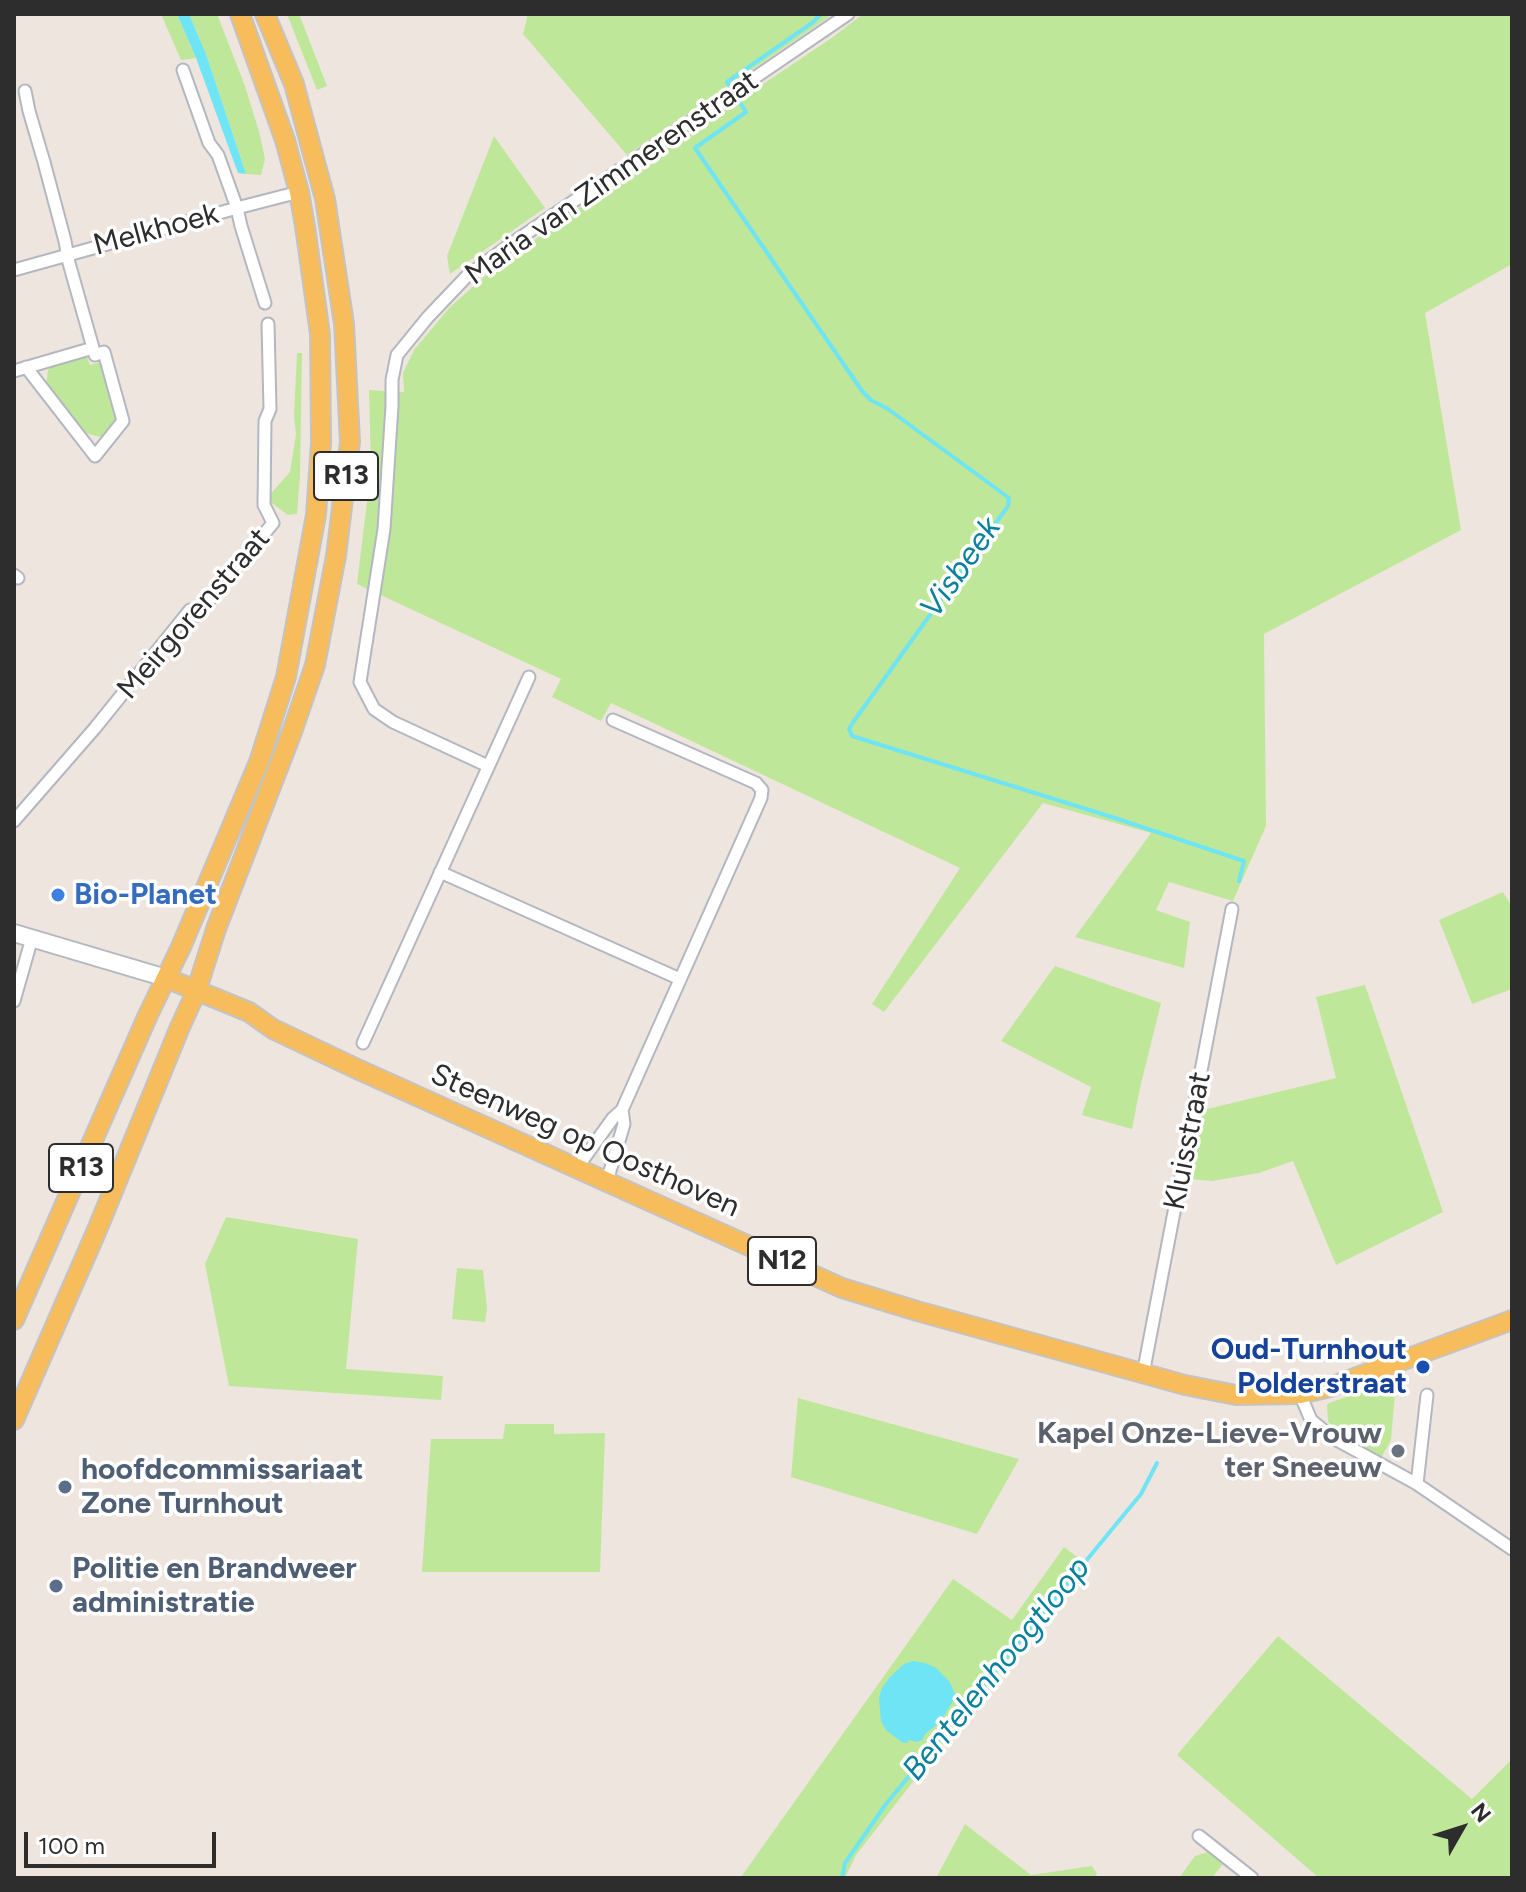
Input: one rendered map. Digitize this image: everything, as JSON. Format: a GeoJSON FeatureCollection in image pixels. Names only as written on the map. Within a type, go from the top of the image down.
{"type":"FeatureCollection","features":[{"type":"Feature","properties":{"kind":"main road","name":"R13"},"geometry":{"type":"LineString","coordinates":[[14,1320],[264,748],[286,677],[316,515],[321,443],[320,334],[299,192],[285,140],[240,14]]}},
{"type":"Feature","properties":{"kind":"main road","name":"R13"},"geometry":{"type":"LineString","coordinates":[[14,1420],[196,992],[216,929],[315,665],[336,556],[350,442],[344,324],[325,199],[294,84],[265,14]]}},
{"type":"Feature","properties":{"kind":"main road","name":"Steenweg op Oosthoven"},"geometry":{"type":"LineString","coordinates":[[166,978],[249,1012],[273,1029],[300,1042],[842,1288],[1143,1374]]}},
{"type":"Feature","properties":{"kind":"main road","name":"N12"},"geometry":{"type":"LineString","coordinates":[[1143,1374],[1236,1395],[1300,1394],[1330,1387],[1512,1320]]}},
{"type":"Feature","properties":{"kind":"street","name":"Maria van Zimmerenstraat"},"geometry":{"type":"LineString","coordinates":[[488,766],[393,722],[374,709],[360,682],[384,529],[393,371],[397,355],[467,276],[848,14]]}},
{"type":"Feature","properties":{"kind":"street"},"geometry":{"type":"LineString","coordinates":[[183,70],[237,208],[265,303]]}},
{"type":"Feature","properties":{"kind":"street"},"geometry":{"type":"LineString","coordinates":[[25,91],[95,355],[104,352],[123,421],[95,456],[20,369],[93,348]]}},
{"type":"Feature","properties":{"kind":"street","name":"Melkhoek"},"geometry":{"type":"LineString","coordinates":[[14,270],[299,192]]}},
{"type":"Feature","properties":{"kind":"street","name":"Meirgorenstraat"},"geometry":{"type":"LineString","coordinates":[[14,821],[95,728],[190,610],[197,615],[273,523],[264,505],[265,421],[270,409],[268,324]]}},
{"type":"Feature","properties":{"kind":"street"},"geometry":{"type":"LineString","coordinates":[[363,1043],[529,677]]}},
{"type":"Feature","properties":{"kind":"street"},"geometry":{"type":"LineString","coordinates":[[577,1168],[622,1110],[762,790],[756,783],[613,720]]}},
{"type":"Feature","properties":{"kind":"street"},"geometry":{"type":"LineString","coordinates":[[440,872],[680,979]]}},
{"type":"Feature","properties":{"kind":"street","name":"Kluisstraat"},"geometry":{"type":"LineString","coordinates":[[1143,1374],[1232,909]]}},
{"type":"Feature","properties":{"kind":"street","name":"Steenweg op Oosthoven"},"geometry":{"type":"LineString","coordinates":[[14,933],[166,978]]}},
{"type":"Feature","properties":{"kind":"street"},"geometry":{"type":"LineString","coordinates":[[14,1001],[32,938]]}},
{"type":"Feature","properties":{"kind":"street"},"geometry":{"type":"LineString","coordinates":[[607,1181],[624,1124],[622,1110]]}},
{"type":"Feature","properties":{"kind":"street"},"geometry":{"type":"LineString","coordinates":[[1300,1394],[1311,1420],[1333,1438],[1417,1484],[1512,1549]]}},
{"type":"Feature","properties":{"kind":"street"},"geometry":{"type":"LineString","coordinates":[[1417,1484],[1427,1395]]}},
{"type":"Feature","properties":{"kind":"street"},"geometry":{"type":"LineString","coordinates":[[1199,1836],[1252,1878]]}},
{"type":"Feature","properties":{"kind":"green space"},"geometry":{"type":"Polygon","coordinates":[[[161,14],[177,14],[196,58],[181,60],[161,14]]]}},
{"type":"Feature","properties":{"kind":"green space"},"geometry":{"type":"Polygon","coordinates":[[[189,14],[217,14],[260,135],[265,159],[261,175],[246,174],[206,54],[189,14]]]}},
{"type":"Feature","properties":{"kind":"green space"},"geometry":{"type":"Polygon","coordinates":[[[287,14],[299,14],[327,86],[317,90],[287,14]]]}},
{"type":"Feature","properties":{"kind":"green space"},"geometry":{"type":"Polygon","coordinates":[[[528,14],[827,14],[829,17],[627,155],[523,34],[528,14]]]}},
{"type":"Feature","properties":{"kind":"green space"},"geometry":{"type":"Polygon","coordinates":[[[863,14],[1512,14],[1512,264],[1425,313],[1461,530],[1264,634],[1266,826],[1233,901],[1169,882],[1156,910],[1190,922],[1184,968],[1075,937],[1151,833],[1043,803],[884,1012],[872,1004],[960,868],[611,703],[601,721],[552,697],[561,679],[357,584],[371,469],[369,390],[404,392],[403,373],[414,350],[450,307],[484,277],[567,216],[863,14]]]}},
{"type":"Feature","properties":{"kind":"green space"},"geometry":{"type":"Polygon","coordinates":[[[494,136],[545,208],[450,274],[447,256],[494,136]]]}},
{"type":"Feature","properties":{"kind":"green space"},"geometry":{"type":"Polygon","coordinates":[[[297,353],[302,353],[300,476],[297,514],[288,515],[266,499],[290,472],[296,434],[297,353]]]}},
{"type":"Feature","properties":{"kind":"green space"},"geometry":{"type":"Polygon","coordinates":[[[87,357],[90,365],[101,362],[117,418],[111,429],[100,437],[82,432],[46,385],[51,367],[87,357]]]}},
{"type":"Feature","properties":{"kind":"green space"},"geometry":{"type":"Polygon","coordinates":[[[1503,892],[1512,907],[1512,989],[1472,1004],[1439,920],[1503,892]]]}},
{"type":"Feature","properties":{"kind":"green space"},"geometry":{"type":"Polygon","coordinates":[[[1055,966],[1161,1003],[1132,1129],[1082,1115],[1091,1087],[1001,1041],[1055,966]]]}},
{"type":"Feature","properties":{"kind":"green space"},"geometry":{"type":"Polygon","coordinates":[[[1365,985],[1443,1212],[1336,1265],[1293,1161],[1259,1173],[1212,1181],[1188,1179],[1203,1110],[1336,1078],[1316,997],[1365,985]]]}},
{"type":"Feature","properties":{"kind":"green space"},"geometry":{"type":"Polygon","coordinates":[[[226,1217],[358,1239],[346,1369],[443,1376],[441,1400],[229,1386],[205,1264],[226,1217]]]}},
{"type":"Feature","properties":{"kind":"green space"},"geometry":{"type":"Polygon","coordinates":[[[457,1268],[483,1270],[487,1309],[485,1322],[452,1319],[457,1268]]]}},
{"type":"Feature","properties":{"kind":"green space"},"geometry":{"type":"Polygon","coordinates":[[[1396,1380],[1391,1440],[1381,1458],[1333,1428],[1328,1421],[1327,1405],[1396,1380]]]}},
{"type":"Feature","properties":{"kind":"green space"},"geometry":{"type":"Polygon","coordinates":[[[798,1398],[1019,1459],[977,1534],[791,1477],[798,1398]]]}},
{"type":"Feature","properties":{"kind":"green space"},"geometry":{"type":"Polygon","coordinates":[[[505,1424],[554,1424],[554,1434],[605,1433],[600,1572],[422,1572],[431,1439],[503,1439],[505,1424]]]}},
{"type":"Feature","properties":{"kind":"green space"},"geometry":{"type":"Polygon","coordinates":[[[1064,1547],[1084,1562],[856,1855],[845,1878],[741,1877],[953,1579],[1012,1620],[1064,1547]]]}},
{"type":"Feature","properties":{"kind":"green space"},"geometry":{"type":"Polygon","coordinates":[[[1278,1636],[1472,1799],[1512,1759],[1512,1875],[1509,1878],[1319,1878],[1177,1755],[1278,1636]]]}},
{"type":"Feature","properties":{"kind":"green space"},"geometry":{"type":"Polygon","coordinates":[[[965,1824],[1031,1875],[1092,1866],[1097,1874],[1094,1878],[936,1878],[965,1824]]]}},
{"type":"Feature","properties":{"kind":"green space"},"geometry":{"type":"Polygon","coordinates":[[[1208,1852],[1223,1864],[1212,1878],[1179,1878],[1195,1856],[1208,1852]]]}},
{"type":"Feature","properties":{"kind":"water"},"geometry":{"type":"Polygon","coordinates":[[[177,14],[189,14],[206,54],[246,174],[238,173],[177,14]]]}},
{"type":"Feature","properties":{"kind":"water"},"geometry":{"type":"Polygon","coordinates":[[[913,1661],[936,1668],[949,1681],[956,1696],[940,1722],[922,1740],[903,1743],[886,1730],[881,1721],[879,1698],[890,1677],[904,1664],[913,1661]]]}},
{"type":"Feature","properties":{"kind":"waterway","name":"Visbeek"},"geometry":{"type":"LineString","coordinates":[[821,14],[727,82],[746,112],[695,148],[862,391],[1009,498],[1008,506],[854,721],[849,729],[852,736],[1244,861],[1239,881]]}},
{"type":"Feature","properties":{"kind":"waterway","name":"Bentelenhoogtloop"},"geometry":{"type":"LineString","coordinates":[[842,1878],[845,1863],[886,1804],[1141,1494],[1157,1463]]}},
{"type":"Feature","properties":{"kind":"place","name":"Bio-Planet"},"geometry":{"type":"Point","coordinates":[58,895]}},
{"type":"Feature","properties":{"kind":"place","name":"Oud-Turnhout Polderstraat"},"geometry":{"type":"Point","coordinates":[1423,1367]}},
{"type":"Feature","properties":{"kind":"place","name":"Kapel Onze-Lieve-Vrouw ter Sneeuw"},"geometry":{"type":"Point","coordinates":[1398,1451]}},
{"type":"Feature","properties":{"kind":"place","name":"hoofdcommissariaat Zone Turnhout"},"geometry":{"type":"Point","coordinates":[65,1487]}},
{"type":"Feature","properties":{"kind":"place","name":"Politie en Brandweer administratie"},"geometry":{"type":"Point","coordinates":[56,1586]}}]}
